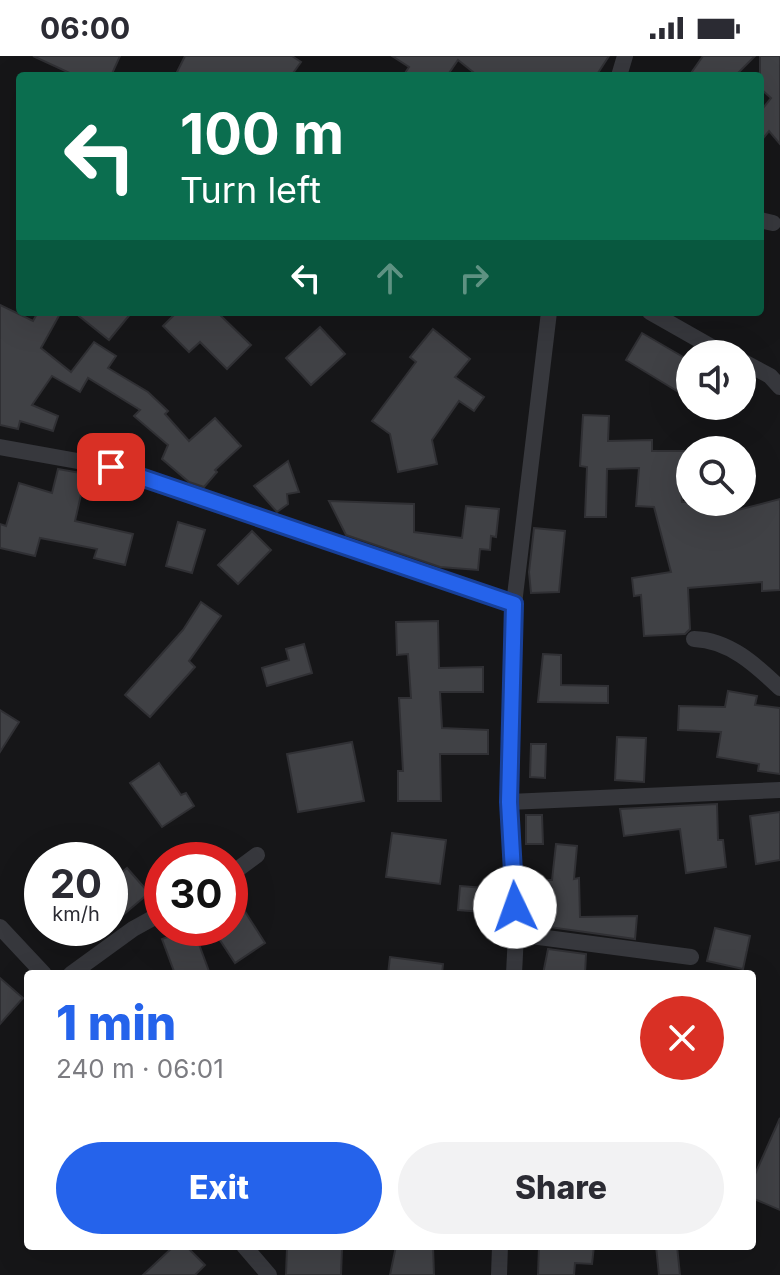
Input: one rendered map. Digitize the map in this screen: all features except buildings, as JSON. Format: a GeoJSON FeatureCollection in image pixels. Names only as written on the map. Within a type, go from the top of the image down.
{"type":"FeatureCollection","features":[{"type":"Feature","properties":{"kind":"street"},"geometry":{"type":"LineString","coordinates":[[514,970],[516,934],[509,802],[514,604],[549,316]]}},
{"type":"Feature","properties":{"kind":"street"},"geometry":{"type":"LineString","coordinates":[[657,316],[699,340]]}},
{"type":"Feature","properties":{"kind":"street"},"geometry":{"type":"LineString","coordinates":[[756,368],[770,376],[780,387]]}},
{"type":"Feature","properties":{"kind":"street"},"geometry":{"type":"LineString","coordinates":[[0,447],[111,467],[514,604]]}},
{"type":"Feature","properties":{"kind":"street"},"geometry":{"type":"LineString","coordinates":[[694,639],[708,640],[749,658],[780,688]]}},
{"type":"Feature","properties":{"kind":"street"},"geometry":{"type":"LineString","coordinates":[[509,802],[780,790]]}},
{"type":"Feature","properties":{"kind":"street"},"geometry":{"type":"LineString","coordinates":[[248,862],[257,855]]}},
{"type":"Feature","properties":{"kind":"street"},"geometry":{"type":"LineString","coordinates":[[77,970],[144,923]]}},
{"type":"Feature","properties":{"kind":"street"},"geometry":{"type":"LineString","coordinates":[[0,927],[40,970]]}},
{"type":"Feature","properties":{"kind":"street"},"geometry":{"type":"LineString","coordinates":[[516,934],[691,957]]}},
{"type":"Feature","properties":{"kind":"street"},"geometry":{"type":"LineString","coordinates":[[247,1250],[269,1275]]}},
{"type":"Feature","properties":{"kind":"street"},"geometry":{"type":"LineString","coordinates":[[499,1275],[500,1250]]}},
{"type":"Feature","properties":{"kind":"route"},"geometry":{"type":"LineString","coordinates":[[111,467],[514,604],[509,802],[515,907]]}}]}
